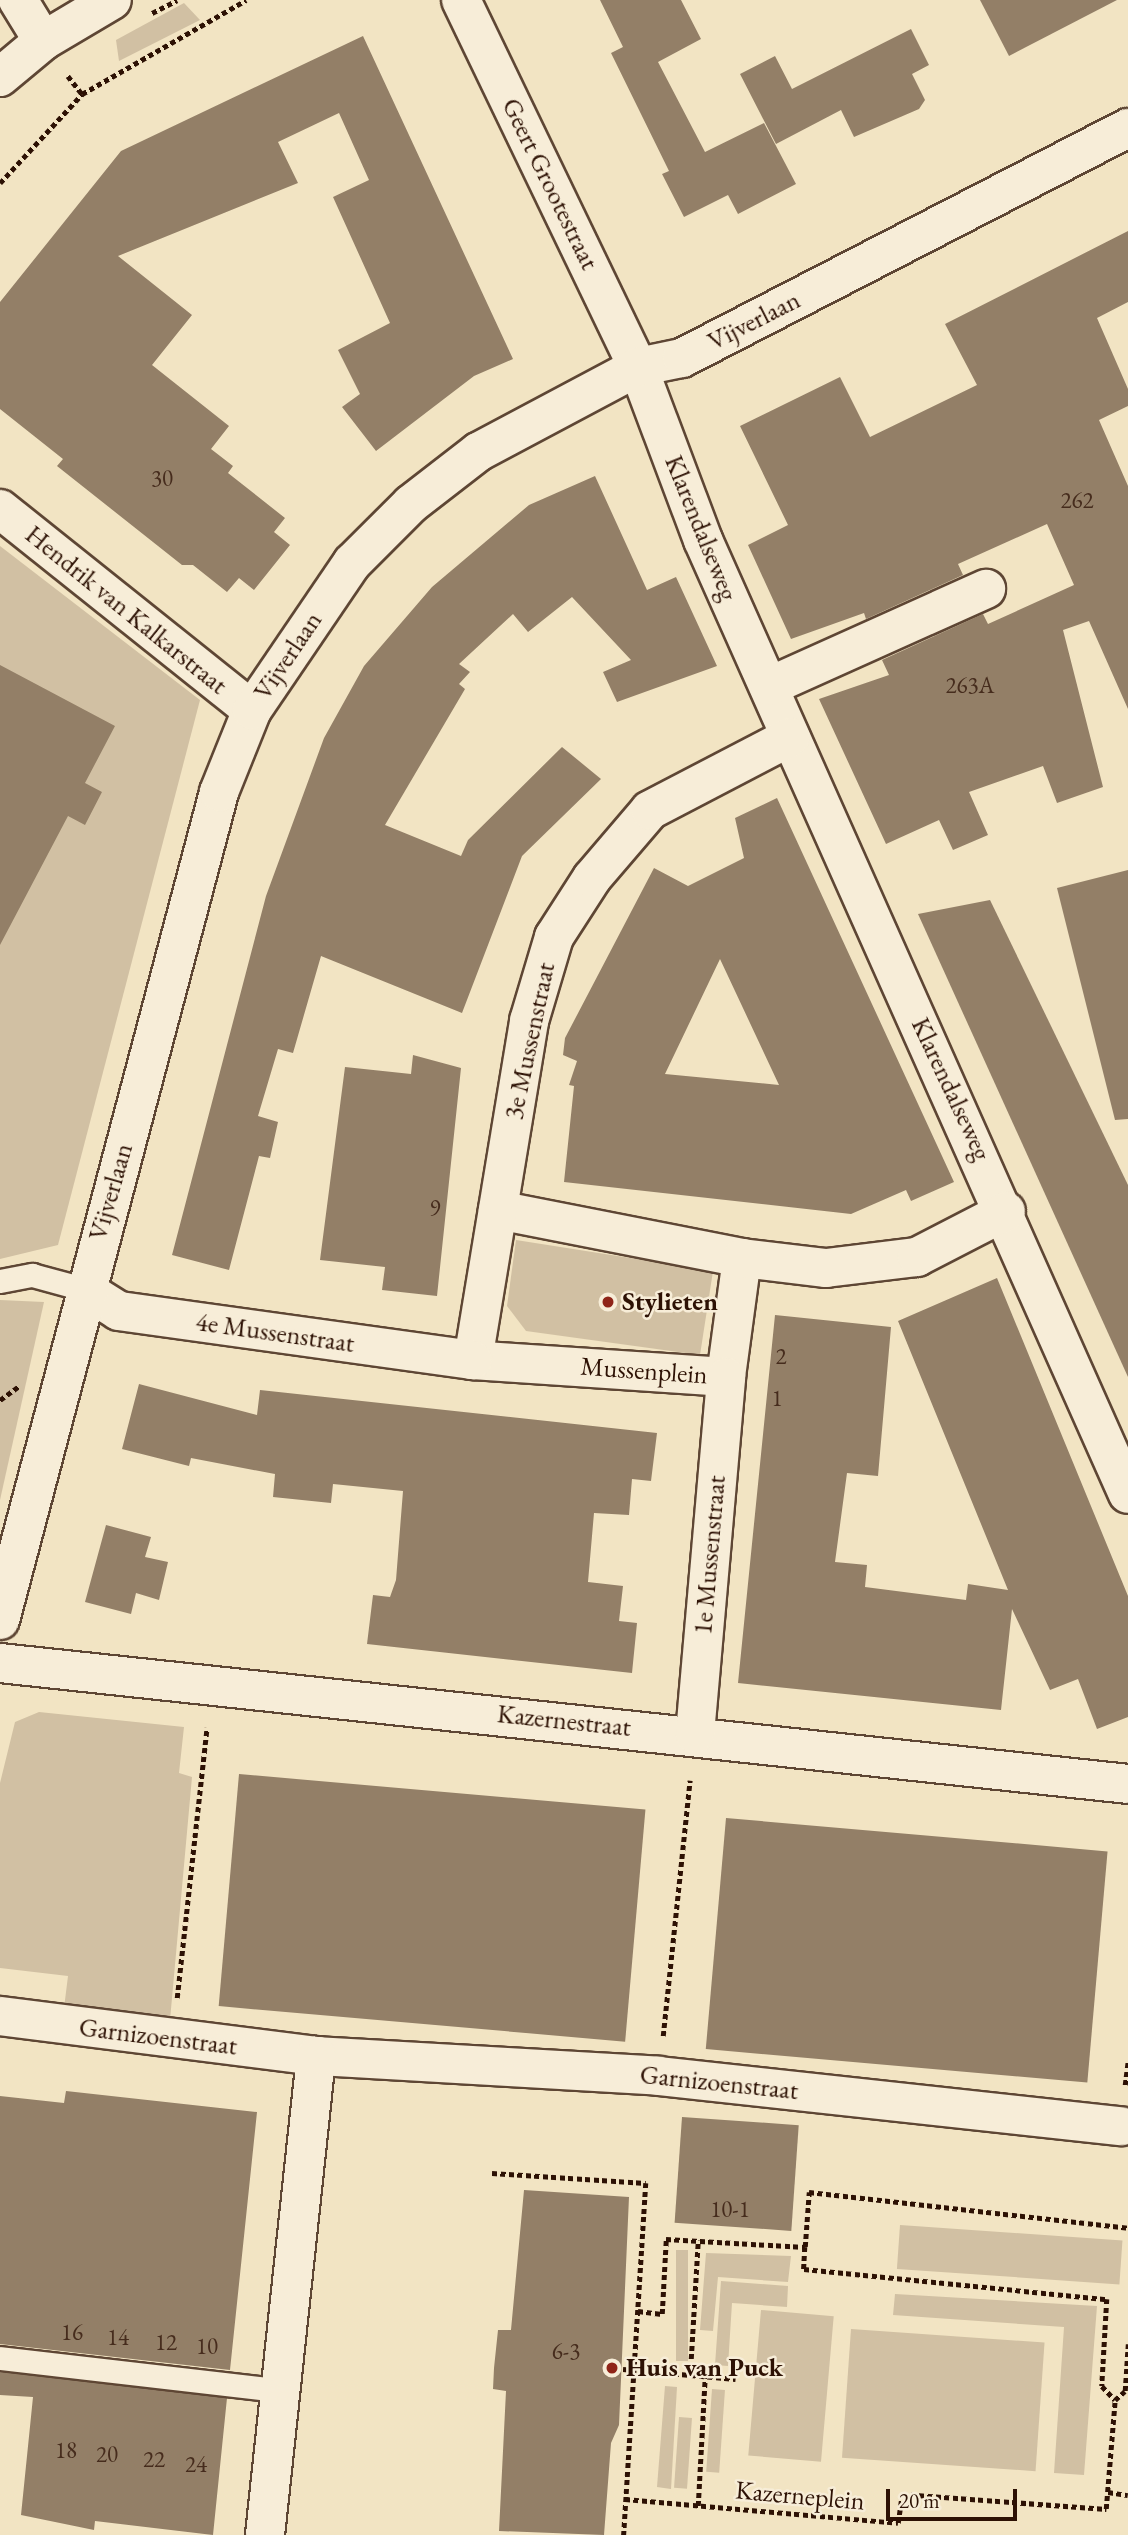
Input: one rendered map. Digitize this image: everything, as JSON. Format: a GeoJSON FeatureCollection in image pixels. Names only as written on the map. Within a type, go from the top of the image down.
{"type":"FeatureCollection","features":[{"type":"Feature","properties":{"kind":"street"},"geometry":{"type":"LineString","coordinates":[[18,0],[52,53]]}},
{"type":"Feature","properties":{"kind":"street"},"geometry":{"type":"LineString","coordinates":[[0,77],[52,53],[112,0]]}},
{"type":"Feature","properties":{"kind":"street","name":"Geert Grootestraat"},"geometry":{"type":"LineString","coordinates":[[461,0],[638,367]]}},
{"type":"Feature","properties":{"kind":"street","name":"Vijverlaan"},"geometry":{"type":"LineString","coordinates":[[0,1620],[84,1289],[219,792],[252,710],[352,563],[411,504],[478,452],[638,367],[682,358],[1128,128]]}},
{"type":"Feature","properties":{"kind":"street","name":"Klarendalseweg"},"geometry":{"type":"LineString","coordinates":[[638,367],[703,540],[1006,1211],[1128,1494]]}},
{"type":"Feature","properties":{"kind":"street","name":"Hendrik van Kalkarstraat"},"geometry":{"type":"LineString","coordinates":[[0,509],[252,710]]}},
{"type":"Feature","properties":{"kind":"street"},"geometry":{"type":"LineString","coordinates":[[770,687],[986,589]]}},
{"type":"Feature","properties":{"kind":"street","name":"3e Mussenstraat"},"geometry":{"type":"LineString","coordinates":[[498,1210],[529,1021],[554,937],[592,878],[650,810],[790,737]]}},
{"type":"Feature","properties":{"kind":"street"},"geometry":{"type":"LineString","coordinates":[[472,1360],[498,1210],[742,1258],[826,1268],[917,1257],[1006,1211]]}},
{"type":"Feature","properties":{"kind":"street","name":"Mussenplein"},"geometry":{"type":"LineString","coordinates":[[472,1360],[726,1377],[742,1258]]}},
{"type":"Feature","properties":{"kind":"street","name":"4e Mussenstraat"},"geometry":{"type":"LineString","coordinates":[[84,1289],[119,1311],[472,1360]]}},
{"type":"Feature","properties":{"kind":"street","name":"1e Mussenstraat"},"geometry":{"type":"LineString","coordinates":[[695,1734],[726,1377]]}},
{"type":"Feature","properties":{"kind":"street","name":"Kazernestraat"},"geometry":{"type":"LineString","coordinates":[[0,1663],[695,1734],[1128,1784]]}},
{"type":"Feature","properties":{"kind":"street","name":"Garnizoenstraat"},"geometry":{"type":"LineString","coordinates":[[0,2016],[316,2056],[659,2076],[1121,2126]]}},
{"type":"Feature","properties":{"kind":"street"},"geometry":{"type":"LineString","coordinates":[[265,2535],[276,2390],[316,2056]]}},
{"type":"Feature","properties":{"kind":"lane"},"geometry":{"type":"LineString","coordinates":[[0,1281],[32,1275],[84,1289]]}},
{"type":"Feature","properties":{"kind":"lane"},"geometry":{"type":"LineString","coordinates":[[0,2358],[276,2390]]}},
{"type":"Feature","properties":{"kind":"path"},"geometry":{"type":"LineString","coordinates":[[0,183],[82,94],[246,0]]}},
{"type":"Feature","properties":{"kind":"path"},"geometry":{"type":"LineString","coordinates":[[52,53],[82,94]]}},
{"type":"Feature","properties":{"kind":"path"},"geometry":{"type":"LineString","coordinates":[[173,2039],[212,1686]]}},
{"type":"Feature","properties":{"kind":"path"},"geometry":{"type":"LineString","coordinates":[[659,2076],[695,1734]]}},
{"type":"Feature","properties":{"kind":"path"},"geometry":{"type":"LineString","coordinates":[[492,2173],[646,2183],[624,2535]]}},
{"type":"Feature","properties":{"kind":"path"},"geometry":{"type":"LineString","coordinates":[[1115,2400],[1102,2386],[1107,2299],[804,2269],[809,2192],[1128,2228]]}},
{"type":"Feature","properties":{"kind":"path"},"geometry":{"type":"LineString","coordinates":[[638,2311],[662,2314],[666,2239],[805,2247]]}},
{"type":"Feature","properties":{"kind":"path"},"geometry":{"type":"LineString","coordinates":[[690,2376],[698,2240]]}},
{"type":"Feature","properties":{"kind":"path"},"geometry":{"type":"LineString","coordinates":[[1128,2344],[1125,2390],[1115,2400],[1108,2492],[1128,2495]]}},
{"type":"Feature","properties":{"kind":"path"},"geometry":{"type":"LineString","coordinates":[[623,2369],[736,2379]]}},
{"type":"Feature","properties":{"kind":"path","name":"Kazerneplein"},"geometry":{"type":"LineString","coordinates":[[698,2506],[705,2377]]}},
{"type":"Feature","properties":{"kind":"path","name":"Kazerneplein"},"geometry":{"type":"LineString","coordinates":[[625,2499],[898,2523],[902,2494],[1107,2510],[1108,2492]]}},
{"type":"Feature","properties":{"kind":"shaded area"},"geometry":{"type":"Polygon","coordinates":[[[184,3],[200,20],[119,61],[116,40],[184,3]]]}},
{"type":"Feature","properties":{"kind":"shaded area"},"geometry":{"type":"Polygon","coordinates":[[[0,546],[200,700],[58,1245],[0,1259],[0,546]]]}},
{"type":"Feature","properties":{"kind":"shaded area"},"geometry":{"type":"Polygon","coordinates":[[[516,1240],[713,1271],[700,1355],[526,1331],[507,1306],[516,1240]]]}},
{"type":"Feature","properties":{"kind":"shaded area"},"geometry":{"type":"Polygon","coordinates":[[[0,1300],[44,1302],[0,1500],[0,1300]]]}},
{"type":"Feature","properties":{"kind":"shaded area"},"geometry":{"type":"Polygon","coordinates":[[[39,1712],[184,1727],[179,1773],[192,1777],[170,2020],[64,2008],[68,1976],[0,1968],[0,1783],[15,1722],[39,1712]]]}},
{"type":"Feature","properties":{"kind":"shaded area"},"geometry":{"type":"Polygon","coordinates":[[[900,2225],[1122,2241],[1119,2284],[897,2269],[900,2225]]]}},
{"type":"Feature","properties":{"kind":"shaded area"},"geometry":{"type":"Polygon","coordinates":[[[676,2250],[688,2250],[688,2361],[676,2361],[676,2250]]]}},
{"type":"Feature","properties":{"kind":"shaded area"},"geometry":{"type":"Polygon","coordinates":[[[706,2253],[791,2256],[788,2282],[718,2277],[713,2331],[700,2330],[706,2253]]]}},
{"type":"Feature","properties":{"kind":"shaded area"},"geometry":{"type":"Polygon","coordinates":[[[721,2281],[788,2286],[787,2307],[732,2303],[728,2366],[715,2365],[721,2281]]]}},
{"type":"Feature","properties":{"kind":"shaded area"},"geometry":{"type":"Polygon","coordinates":[[[895,2294],[1097,2306],[1084,2475],[1054,2473],[1064,2327],[893,2315],[895,2294]]]}},
{"type":"Feature","properties":{"kind":"shaded area"},"geometry":{"type":"Polygon","coordinates":[[[761,2310],[834,2316],[821,2462],[748,2455],[761,2310]]]}},
{"type":"Feature","properties":{"kind":"shaded area"},"geometry":{"type":"Polygon","coordinates":[[[851,2329],[1045,2343],[1036,2471],[842,2458],[851,2329]]]}},
{"type":"Feature","properties":{"kind":"shaded area"},"geometry":{"type":"Polygon","coordinates":[[[665,2386],[677,2387],[671,2489],[657,2487],[665,2386]]]}},
{"type":"Feature","properties":{"kind":"shaded area"},"geometry":{"type":"Polygon","coordinates":[[[712,2389],[725,2390],[719,2473],[706,2472],[712,2389]]]}},
{"type":"Feature","properties":{"kind":"shaded area"},"geometry":{"type":"Polygon","coordinates":[[[679,2417],[692,2418],[687,2489],[674,2488],[679,2417]]]}},
{"type":"Feature","properties":{"kind":"building"},"geometry":{"type":"Polygon","coordinates":[[[600,0],[681,0],[701,39],[658,62],[705,152],[764,123],[796,184],[738,214],[728,195],[684,217],[662,174],[669,171],[611,53],[623,47],[600,0]]]}},
{"type":"Feature","properties":{"kind":"building"},"geometry":{"type":"Polygon","coordinates":[[[980,0],[1117,0],[1009,56],[980,0]]]}},
{"type":"Feature","properties":{"kind":"building"},"geometry":{"type":"Polygon","coordinates":[[[911,29],[929,65],[912,74],[925,100],[919,109],[854,137],[841,110],[776,144],[740,74],[775,56],[792,89],[911,29]]]}},
{"type":"Feature","properties":{"kind":"building"},"geometry":{"type":"Polygon","coordinates":[[[363,36],[513,359],[474,376],[376,451],[342,407],[360,394],[338,350],[390,323],[333,197],[369,180],[339,113],[278,142],[298,183],[118,256],[192,315],[152,365],[229,426],[211,449],[233,466],[228,473],[285,518],[274,532],[290,545],[254,590],[239,578],[227,592],[193,565],[182,565],[57,466],[63,459],[0,409],[0,302],[121,151],[363,36]]]}},
{"type":"Feature","properties":{"kind":"building"},"geometry":{"type":"Polygon","coordinates":[[[1128,231],[1128,302],[1097,318],[1128,389],[1128,406],[1099,420],[1128,486],[1128,709],[1089,621],[1063,630],[1103,787],[1057,803],[1043,766],[969,792],[988,835],[953,850],[939,820],[886,844],[819,699],[889,675],[882,660],[983,614],[988,624],[1074,585],[1047,524],[958,564],[963,575],[866,619],[864,613],[791,639],[748,545],[788,525],[740,426],[840,377],[870,437],[977,385],[945,324],[1128,231]]]}},
{"type":"Feature","properties":{"kind":"building"},"geometry":{"type":"Polygon","coordinates":[[[595,476],[647,590],[676,577],[717,666],[617,702],[603,672],[631,660],[572,597],[528,632],[513,614],[459,664],[470,672],[459,684],[465,689],[385,825],[461,856],[468,840],[562,747],[601,779],[522,856],[462,1013],[321,956],[293,1053],[278,1049],[258,1116],[278,1122],[270,1158],[259,1156],[229,1270],[172,1255],[266,896],[324,738],[364,666],[432,587],[529,505],[595,476]]]}},
{"type":"Feature","properties":{"kind":"building"},"geometry":{"type":"Polygon","coordinates":[[[0,665],[115,726],[85,783],[102,792],[85,825],[68,816],[0,945],[0,665]]]}},
{"type":"Feature","properties":{"kind":"building"},"geometry":{"type":"Polygon","coordinates":[[[777,798],[954,1182],[911,1201],[906,1190],[851,1214],[564,1182],[574,1086],[569,1085],[577,1061],[563,1055],[565,1038],[654,868],[688,886],[744,858],[735,818],[777,798]],[[720,959],[665,1074],[779,1085],[720,959]]]}},
{"type":"Feature","properties":{"kind":"building"},"geometry":{"type":"Polygon","coordinates":[[[1128,870],[1128,1119],[1115,1120],[1057,888],[1128,870]]]}},
{"type":"Feature","properties":{"kind":"building"},"geometry":{"type":"Polygon","coordinates":[[[990,900],[1128,1185],[1128,1377],[918,914],[990,900]]]}},
{"type":"Feature","properties":{"kind":"building"},"geometry":{"type":"Polygon","coordinates":[[[413,1055],[461,1068],[437,1296],[382,1290],[385,1267],[320,1260],[345,1067],[411,1074],[413,1055]]]}},
{"type":"Feature","properties":{"kind":"building"},"geometry":{"type":"Polygon","coordinates":[[[997,1278],[1128,1596],[1128,1717],[1097,1729],[1078,1679],[1050,1690],[1012,1609],[1001,1710],[738,1683],[775,1315],[891,1327],[878,1476],[847,1473],[835,1562],[867,1565],[865,1587],[966,1600],[968,1584],[1008,1590],[898,1321],[997,1278]]]}},
{"type":"Feature","properties":{"kind":"building"},"geometry":{"type":"Polygon","coordinates":[[[139,1384],[257,1415],[260,1390],[657,1433],[651,1481],[632,1479],[629,1515],[594,1513],[588,1582],[623,1586],[619,1621],[637,1623],[632,1673],[367,1644],[373,1595],[390,1597],[396,1580],[403,1491],[333,1484],[331,1503],[273,1497],[275,1474],[191,1458],[189,1466],[122,1449],[139,1384]]]}},
{"type":"Feature","properties":{"kind":"building"},"geometry":{"type":"Polygon","coordinates":[[[106,1525],[151,1537],[145,1557],[168,1562],[159,1600],[136,1593],[131,1614],[85,1602],[106,1525]]]}},
{"type":"Feature","properties":{"kind":"building"},"geometry":{"type":"Polygon","coordinates":[[[239,1774],[645,1810],[625,2042],[219,2006],[239,1774]]]}},
{"type":"Feature","properties":{"kind":"building"},"geometry":{"type":"Polygon","coordinates":[[[726,1818],[1108,1851],[1087,2082],[706,2049],[726,1818]]]}},
{"type":"Feature","properties":{"kind":"building"},"geometry":{"type":"Polygon","coordinates":[[[66,2091],[257,2112],[230,2370],[0,2344],[0,2096],[64,2103],[66,2091]]]}},
{"type":"Feature","properties":{"kind":"building"},"geometry":{"type":"Polygon","coordinates":[[[682,2117],[799,2125],[791,2231],[675,2223],[682,2117]]]}},
{"type":"Feature","properties":{"kind":"building"},"geometry":{"type":"Polygon","coordinates":[[[524,2190],[629,2197],[619,2425],[611,2443],[604,2535],[499,2531],[506,2391],[493,2389],[494,2368],[498,2330],[511,2330],[524,2190]]]}},
{"type":"Feature","properties":{"kind":"building"},"geometry":{"type":"Polygon","coordinates":[[[0,2372],[227,2398],[213,2535],[95,2521],[94,2530],[21,2515],[33,2397],[0,2395],[0,2372]]]}},
{"type":"Feature","properties":{"kind":"place","name":"Stylieten"},"geometry":{"type":"Point","coordinates":[608,1302]}},
{"type":"Feature","properties":{"kind":"place","name":"Huis van Puck"},"geometry":{"type":"Point","coordinates":[612,2368]}}]}
